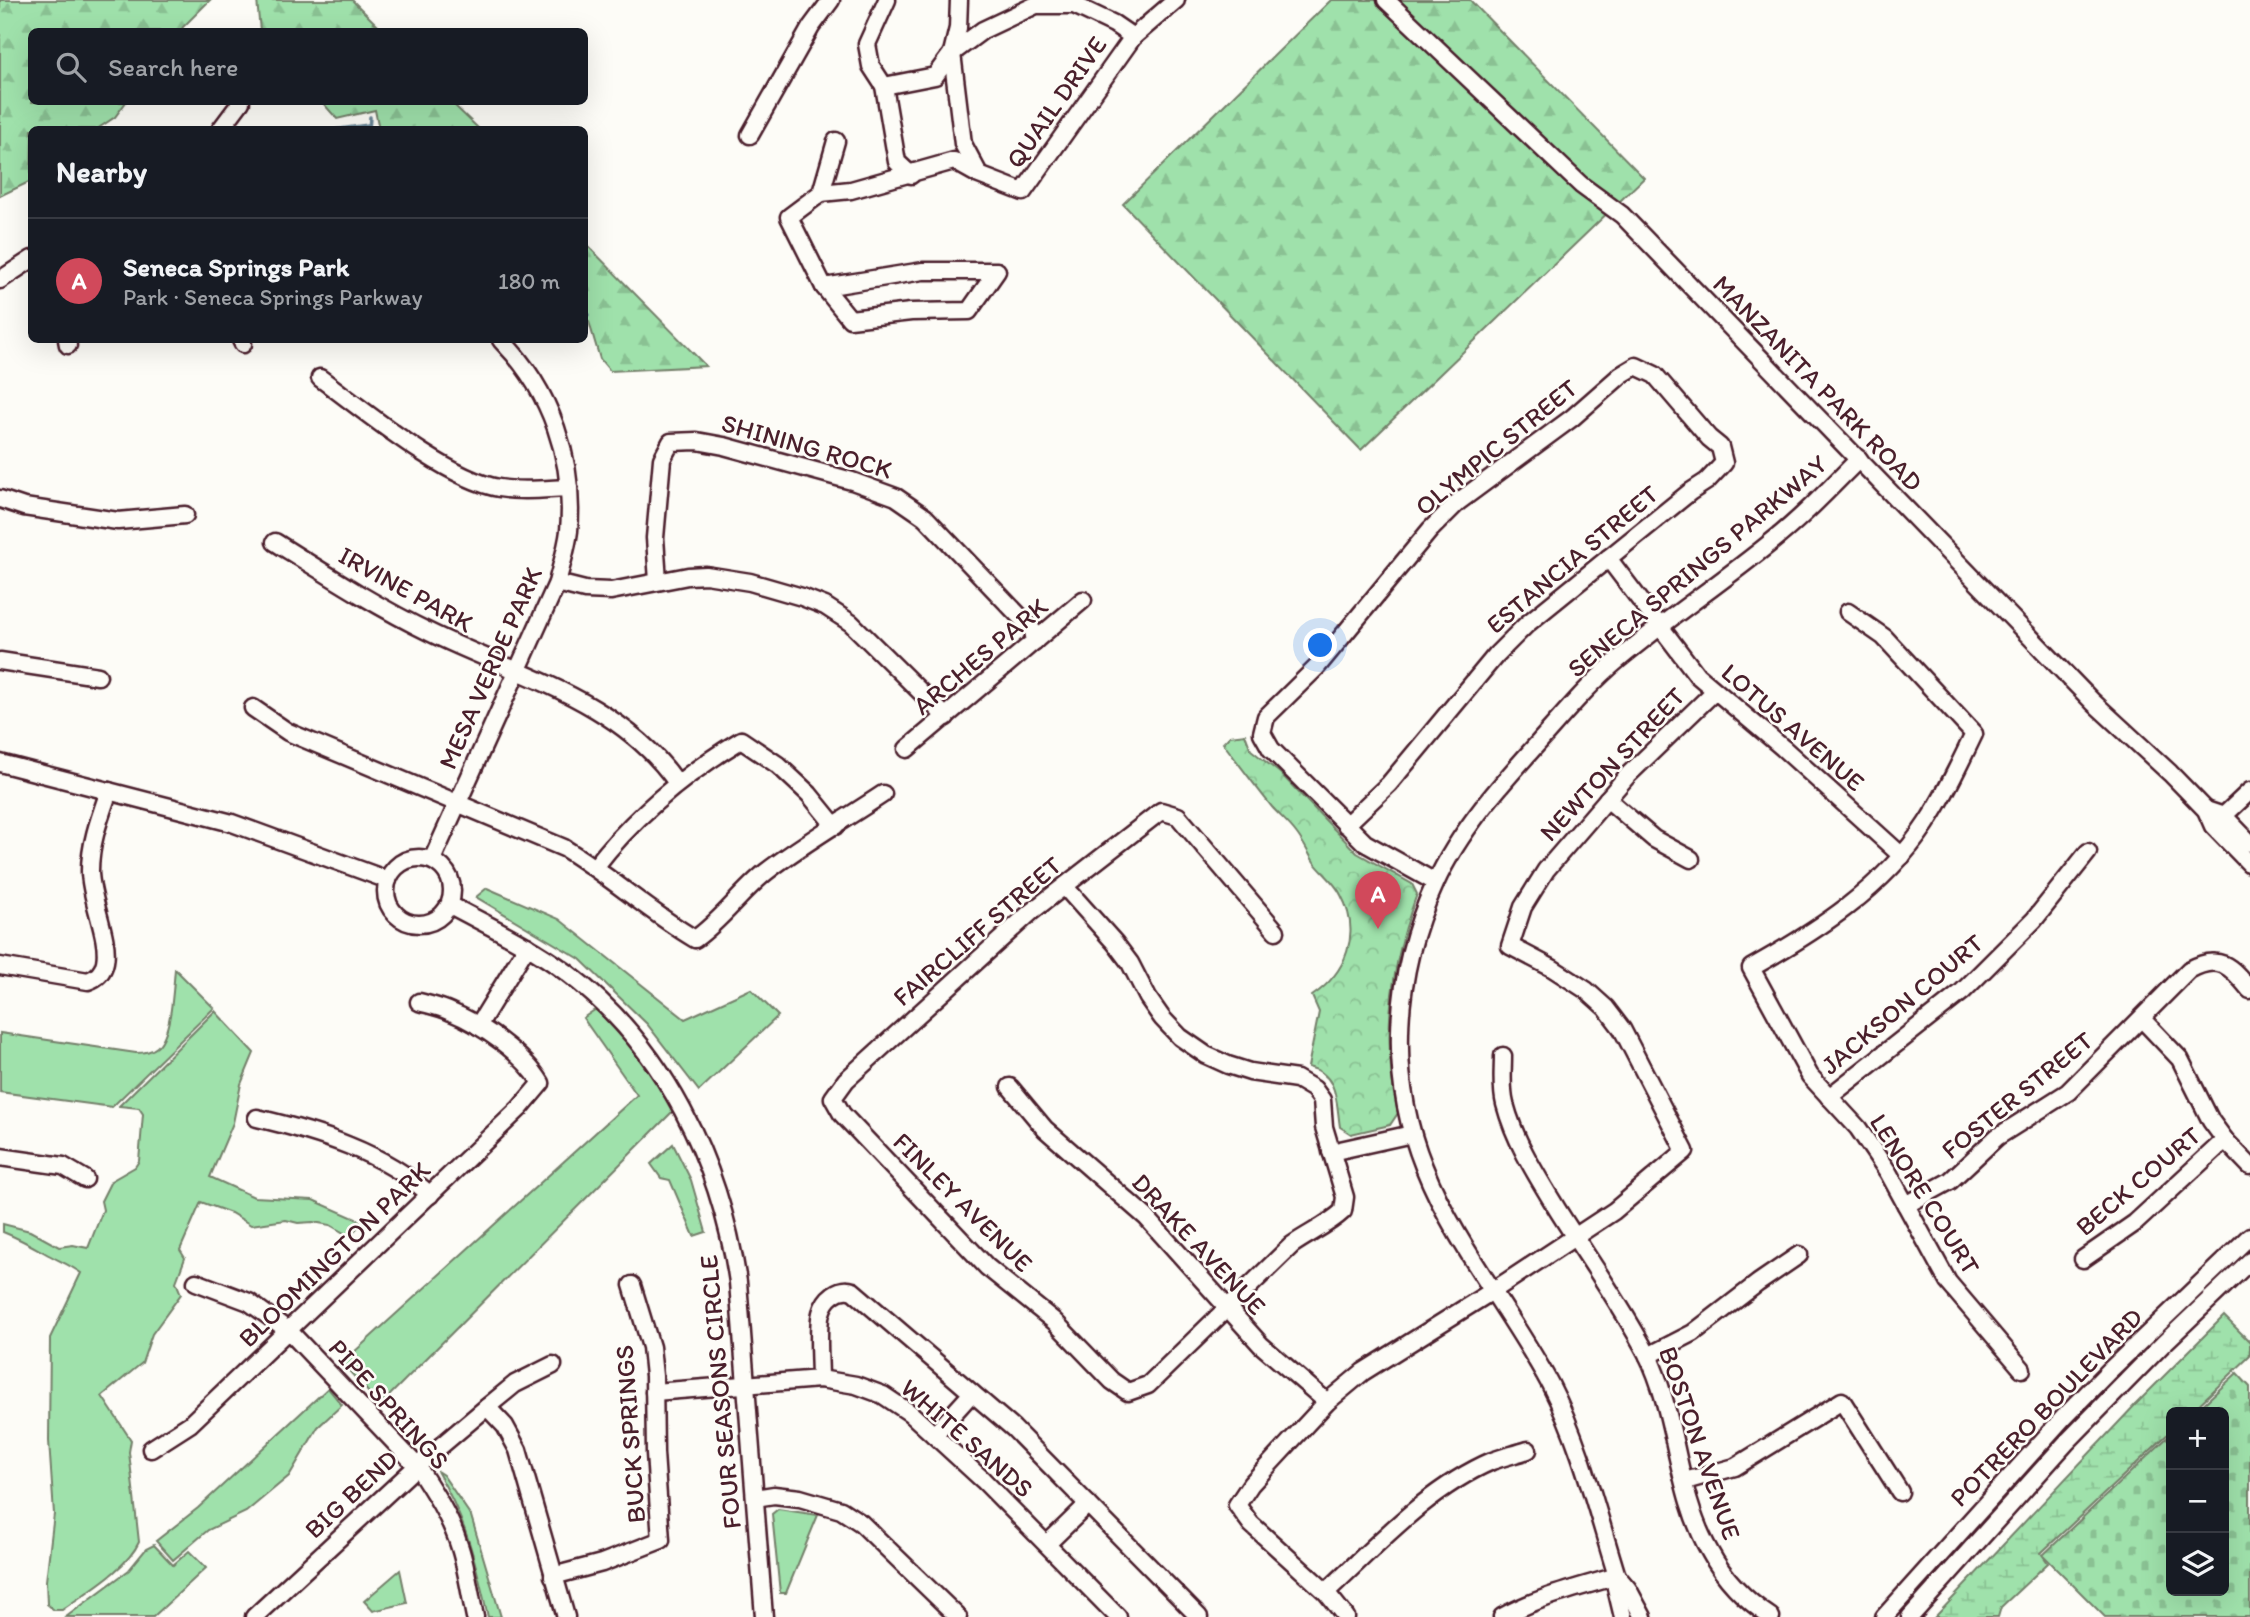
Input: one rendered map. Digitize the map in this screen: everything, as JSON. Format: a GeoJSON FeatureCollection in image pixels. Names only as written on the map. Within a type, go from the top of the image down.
{"type":"FeatureCollection","features":[{"type":"Feature","properties":{"kind":"street"},"geometry":{"type":"LineString","coordinates":[[750,135],[811,27],[831,0]]}},
{"type":"Feature","properties":{"kind":"street"},"geometry":{"type":"LineString","coordinates":[[887,0],[867,44],[871,66],[884,86],[897,162],[911,175]]}},
{"type":"Feature","properties":{"kind":"street"},"geometry":{"type":"LineString","coordinates":[[959,0],[958,28],[952,53],[963,144],[979,175]]}},
{"type":"Feature","properties":{"kind":"street"},"geometry":{"type":"LineString","coordinates":[[884,86],[935,75],[952,53],[984,30],[1036,5],[1074,5],[1114,24],[1133,37],[1176,0]]}},
{"type":"Feature","properties":{"kind":"street","name":"MANZANITA PARK ROAD"},"geometry":{"type":"LineString","coordinates":[[1386,0],[1581,185],[1622,215],[2093,702],[2218,821],[2250,843]]}},
{"type":"Feature","properties":{"kind":"street","name":"QUAIL DRIVE"},"geometry":{"type":"LineString","coordinates":[[979,175],[1023,192],[1133,37]]}},
{"type":"Feature","properties":{"kind":"street"},"geometry":{"type":"LineString","coordinates":[[223,126],[239,105]]}},
{"type":"Feature","properties":{"kind":"street"},"geometry":{"type":"LineString","coordinates":[[821,193],[836,141]]}},
{"type":"Feature","properties":{"kind":"street"},"geometry":{"type":"LineString","coordinates":[[824,288],[923,271],[997,271],[969,311],[911,312],[850,319],[824,288],[789,217],[821,193],[852,190],[954,162],[979,175]]}},
{"type":"Feature","properties":{"kind":"street"},"geometry":{"type":"LineString","coordinates":[[0,280],[28,262]]}},
{"type":"Feature","properties":{"kind":"street","name":"MESA VERDE PARK"},"geometry":{"type":"LineString","coordinates":[[432,860],[557,583],[568,535],[567,466],[555,421],[532,379],[503,343]]}},
{"type":"Feature","properties":{"kind":"street","name":"OLYMPIC STREET"},"geometry":{"type":"LineString","coordinates":[[1346,825],[1271,749],[1262,733],[1266,717],[1317,667],[1430,530],[1458,502],[1573,418],[1621,374],[1636,366],[1655,374],[1709,438],[1720,447],[1724,463]]}},
{"type":"Feature","properties":{"kind":"street"},"geometry":{"type":"LineString","coordinates":[[320,378],[403,438],[464,477],[499,488],[569,488]]}},
{"type":"Feature","properties":{"kind":"street","name":"SHINING ROCK"},"geometry":{"type":"LineString","coordinates":[[658,581],[655,538],[662,458],[671,442],[696,441],[724,446],[852,481],[896,497],[925,517],[945,537],[1028,625],[1035,640]]}},
{"type":"Feature","properties":{"kind":"street","name":"SENECA SPRINGS PARKWAY"},"geometry":{"type":"LineString","coordinates":[[1623,1617],[1616,1588],[1617,1576],[1572,1432],[1531,1350],[1435,1193],[1412,1133],[1401,1072],[1400,1027],[1405,979],[1415,936],[1435,882],[1476,817],[1524,758],[1572,704],[1617,661],[1796,522],[1859,459]]}},
{"type":"Feature","properties":{"kind":"street","name":"ESTANCIA STREET"},"geometry":{"type":"LineString","coordinates":[[1346,825],[1389,784],[1496,655],[1545,609],[1707,481],[1724,463]]}},
{"type":"Feature","properties":{"kind":"street"},"geometry":{"type":"LineString","coordinates":[[0,499],[24,507],[118,521],[185,515]]}},
{"type":"Feature","properties":{"kind":"street","name":"IRVINE PARK"},"geometry":{"type":"LineString","coordinates":[[275,542],[397,616],[471,653],[587,704],[618,722],[662,762],[677,783]]}},
{"type":"Feature","properties":{"kind":"street","name":"LOTUS AVENUE"},"geometry":{"type":"LineString","coordinates":[[1608,558],[1697,676],[1783,748],[1902,856]]}},
{"type":"Feature","properties":{"kind":"street"},"geometry":{"type":"LineString","coordinates":[[557,583],[585,590],[611,591],[688,576],[726,577],[802,597],[825,606],[851,623],[946,717]]}},
{"type":"Feature","properties":{"kind":"street","name":"ARCHES PARK"},"geometry":{"type":"LineString","coordinates":[[907,749],[1083,600]]}},
{"type":"Feature","properties":{"kind":"street"},"geometry":{"type":"LineString","coordinates":[[1848,612],[1884,637],[1974,734],[1944,795],[1902,856]]}},
{"type":"Feature","properties":{"kind":"street"},"geometry":{"type":"LineString","coordinates":[[0,661],[98,676]]}},
{"type":"Feature","properties":{"kind":"street","name":"NEWTON STREET"},"geometry":{"type":"LineString","coordinates":[[1575,1237],[1614,1211],[1685,1151],[1622,1029],[1606,1008],[1586,990],[1552,968],[1510,946],[1523,907],[1546,870],[1628,775],[1715,691]]}},
{"type":"Feature","properties":{"kind":"street"},"geometry":{"type":"LineString","coordinates":[[253,708],[288,732],[564,848],[695,939],[712,927],[742,893],[766,872],[883,794]]}},
{"type":"Feature","properties":{"kind":"street"},"geometry":{"type":"LineString","coordinates":[[595,867],[615,842],[677,783],[741,740],[778,765],[809,794],[835,826]]}},
{"type":"Feature","properties":{"kind":"street"},"geometry":{"type":"LineString","coordinates":[[0,763],[232,823],[388,880]]}},
{"type":"Feature","properties":{"kind":"street"},"geometry":{"type":"LineString","coordinates":[[0,967],[88,981],[96,978],[103,970],[106,961],[105,947],[93,898],[90,872],[99,822],[109,791]]}},
{"type":"Feature","properties":{"kind":"street"},"geometry":{"type":"LineString","coordinates":[[2218,821],[2250,791]]}},
{"type":"Feature","properties":{"kind":"street"},"geometry":{"type":"LineString","coordinates":[[1607,799],[1654,839],[1691,859]]}},
{"type":"Feature","properties":{"kind":"street","name":"FAIRCLIFF STREET"},"geometry":{"type":"LineString","coordinates":[[833,1098],[846,1080],[975,962],[1161,811],[1178,816],[1276,931]]}},
{"type":"Feature","properties":{"kind":"street","name":"MANZANITA PARK ROAD"},"geometry":{"type":"LineString","coordinates":[[2218,821],[2250,864]]}},
{"type":"Feature","properties":{"kind":"street"},"geometry":{"type":"LineString","coordinates":[[1346,825],[1365,843],[1435,882]]}},
{"type":"Feature","properties":{"kind":"street","name":"JACKSON COURT"},"geometry":{"type":"LineString","coordinates":[[1829,1097],[1962,992],[1990,966],[2034,920],[2088,852]]}},
{"type":"Feature","properties":{"kind":"street","name":"LENORE COURT"},"geometry":{"type":"LineString","coordinates":[[1902,856],[1877,883],[1841,912],[1802,939],[1751,968],[1810,1076],[1873,1148],[1948,1282],[2022,1368]]}},
{"type":"Feature","properties":{"kind":"street"},"geometry":{"type":"LineString","coordinates":[[411,859],[432,860],[441,865],[452,884],[450,905],[434,921],[412,924],[402,920],[393,912],[388,902],[388,880],[393,871],[411,859]]}},
{"type":"Feature","properties":{"kind":"street"},"geometry":{"type":"LineString","coordinates":[[1065,887],[1115,943],[1130,963],[1148,998],[1180,1037],[1206,1055],[1228,1065],[1250,1072],[1297,1079],[1314,1088],[1322,1100],[1324,1127],[1345,1196],[1343,1211],[1292,1245],[1227,1309]]}},
{"type":"Feature","properties":{"kind":"street","name":"FOUR SEASONS CIRCLE"},"geometry":{"type":"LineString","coordinates":[[450,905],[527,946],[566,972],[619,1020],[646,1052],[670,1087],[699,1141],[714,1179],[732,1244],[738,1282],[764,1617]]}},
{"type":"Feature","properties":{"kind":"street"},"geometry":{"type":"LineString","coordinates":[[419,1002],[450,1011],[478,1026],[527,946]]}},
{"type":"Feature","properties":{"kind":"street","name":"FOSTER STREET"},"geometry":{"type":"LineString","coordinates":[[1906,1205],[1950,1181],[1997,1137],[2068,1092],[2189,970],[2202,963],[2215,961],[2227,966],[2250,990]]}},
{"type":"Feature","properties":{"kind":"street"},"geometry":{"type":"LineString","coordinates":[[2142,1019],[2180,1059],[2211,1121],[2250,1166]]}},
{"type":"Feature","properties":{"kind":"street","name":"BLOOMINGTON PARK"},"geometry":{"type":"LineString","coordinates":[[151,1449],[190,1424],[520,1108],[541,1083],[523,1060],[478,1026]]}},
{"type":"Feature","properties":{"kind":"street","name":"BOSTON AVENUE"},"geometry":{"type":"LineString","coordinates":[[1503,1056],[1502,1085],[1505,1103],[1532,1169],[1648,1356],[1661,1391],[1695,1519],[1714,1559],[1741,1594],[1772,1617]]}},
{"type":"Feature","properties":{"kind":"street","name":"DRAKE AVENUE"},"geometry":{"type":"LineString","coordinates":[[1010,1087],[1045,1129],[1146,1217],[1261,1345],[1327,1402]]}},
{"type":"Feature","properties":{"kind":"street","name":"FINLEY AVENUE"},"geometry":{"type":"LineString","coordinates":[[833,1098],[842,1114],[987,1267],[1054,1321],[1112,1381],[1128,1392],[1147,1385],[1227,1309]]}},
{"type":"Feature","properties":{"kind":"street"},"geometry":{"type":"LineString","coordinates":[[257,1118],[301,1128],[383,1161],[430,1195]]}},
{"type":"Feature","properties":{"kind":"street"},"geometry":{"type":"LineString","coordinates":[[1331,1152],[1412,1133]]}},
{"type":"Feature","properties":{"kind":"street","name":"BECK COURT"},"geometry":{"type":"LineString","coordinates":[[2083,1259],[2135,1223],[2225,1140]]}},
{"type":"Feature","properties":{"kind":"street"},"geometry":{"type":"LineString","coordinates":[[0,1157],[63,1166],[85,1178]]}},
{"type":"Feature","properties":{"kind":"street","name":"POTRERO BOULEVARD"},"geometry":{"type":"LineString","coordinates":[[1888,1616],[2063,1418],[2250,1236]]}},
{"type":"Feature","properties":{"kind":"street"},"geometry":{"type":"LineString","coordinates":[[1346,1617],[1326,1592],[1251,1524],[1237,1505],[1251,1483],[1327,1402],[1363,1372],[1575,1237]]}},
{"type":"Feature","properties":{"kind":"street"},"geometry":{"type":"LineString","coordinates":[[1648,1356],[1693,1334],[1799,1255]]}},
{"type":"Feature","properties":{"kind":"street","name":"POTRERO BOULEVARD"},"geometry":{"type":"LineString","coordinates":[[1910,1617],[2075,1433],[2250,1261]]}},
{"type":"Feature","properties":{"kind":"street","name":"PIPE SPRINGS"},"geometry":{"type":"LineString","coordinates":[[195,1282],[249,1302],[289,1331],[417,1466],[453,1528],[475,1617]]}},
{"type":"Feature","properties":{"kind":"street","name":"BUCK SPRINGS"},"geometry":{"type":"LineString","coordinates":[[553,1576],[602,1563],[662,1540],[651,1347],[632,1285]]}},
{"type":"Feature","properties":{"kind":"street"},"geometry":{"type":"LineString","coordinates":[[820,1379],[820,1314],[837,1291],[847,1289],[860,1295],[1013,1429],[1199,1617]]}},
{"type":"Feature","properties":{"kind":"street","name":"BIG BEND"},"geometry":{"type":"LineString","coordinates":[[254,1617],[417,1466],[487,1407],[515,1384],[553,1365]]}},
{"type":"Feature","properties":{"kind":"street","name":"WHITE SANDS"},"geometry":{"type":"LineString","coordinates":[[654,1392],[820,1379],[856,1385],[883,1395],[910,1413],[934,1435],[1047,1544],[1117,1617]]}},
{"type":"Feature","properties":{"kind":"street"},"geometry":{"type":"LineString","coordinates":[[934,1435],[972,1393]]}},
{"type":"Feature","properties":{"kind":"street"},"geometry":{"type":"LineString","coordinates":[[1685,1481],[1735,1466],[1842,1401],[1900,1492]]}},
{"type":"Feature","properties":{"kind":"street"},"geometry":{"type":"LineString","coordinates":[[487,1407],[505,1426],[518,1450],[565,1617]]}},
{"type":"Feature","properties":{"kind":"street"},"geometry":{"type":"LineString","coordinates":[[1326,1592],[1437,1494],[1492,1461],[1528,1450]]}},
{"type":"Feature","properties":{"kind":"street"},"geometry":{"type":"LineString","coordinates":[[755,1498],[774,1495],[800,1498],[841,1510],[868,1530],[958,1617]]}},
{"type":"Feature","properties":{"kind":"street"},"geometry":{"type":"LineString","coordinates":[[1047,1544],[1088,1504]]}},
{"type":"Feature","properties":{"kind":"street"},"geometry":{"type":"LineString","coordinates":[[1502,1617],[1523,1605],[1552,1594],[1617,1576]]}},
{"type":"Feature","properties":{"kind":"street","name":"SENECA SPRINGS PARKWAY"},"geometry":{"type":"LineString","coordinates":[[1617,1576],[1628,1589],[1643,1617]]}},
{"type":"Feature","properties":{"kind":"green space"},"geometry":{"type":"Polygon","coordinates":[[[0,0],[210,0],[182,28],[28,28],[28,105],[124,105],[115,117],[102,126],[28,126],[28,182],[0,196],[0,0]]]}},
{"type":"Feature","properties":{"kind":"green space"},"geometry":{"type":"Polygon","coordinates":[[[257,0],[352,0],[380,28],[260,28],[257,0]]]}},
{"type":"Feature","properties":{"kind":"green space"},"geometry":{"type":"Polygon","coordinates":[[[1331,0],[1470,0],[1644,178],[1361,450],[1123,204],[1331,0]]]}},
{"type":"Feature","properties":{"kind":"green space"},"geometry":{"type":"Polygon","coordinates":[[[325,105],[454,105],[476,126],[378,126],[375,110],[337,119],[325,105]]]}},
{"type":"Feature","properties":{"kind":"green space"},"geometry":{"type":"Polygon","coordinates":[[[588,246],[706,366],[610,371],[600,359],[589,322],[588,246]]]}},
{"type":"Feature","properties":{"kind":"green space"},"geometry":{"type":"Polygon","coordinates":[[[1245,734],[1251,750],[1280,773],[1357,853],[1412,884],[1417,894],[1400,948],[1391,1002],[1390,1057],[1398,1113],[1390,1125],[1351,1134],[1340,1127],[1331,1082],[1326,1076],[1308,1067],[1319,1012],[1312,996],[1324,987],[1342,964],[1350,938],[1350,924],[1347,910],[1335,886],[1314,862],[1294,830],[1272,807],[1223,743],[1230,736],[1245,734]]]}},
{"type":"Feature","properties":{"kind":"green space"},"geometry":{"type":"Polygon","coordinates":[[[487,888],[559,919],[685,1019],[751,989],[778,1016],[699,1091],[647,1024],[580,959],[476,897],[487,888]]]}},
{"type":"Feature","properties":{"kind":"green space"},"geometry":{"type":"Polygon","coordinates":[[[175,969],[214,1008],[112,1107],[0,1092],[0,1033],[136,1053],[155,1049],[162,1041],[169,1022],[175,969]]]}},
{"type":"Feature","properties":{"kind":"green space"},"geometry":{"type":"Polygon","coordinates":[[[596,1009],[644,1061],[673,1111],[380,1405],[342,1363],[637,1095],[583,1018],[596,1009]]]}},
{"type":"Feature","properties":{"kind":"green space"},"geometry":{"type":"Polygon","coordinates":[[[215,1011],[254,1053],[241,1084],[233,1123],[210,1177],[254,1197],[313,1200],[363,1222],[349,1236],[330,1225],[313,1222],[298,1223],[286,1220],[251,1225],[231,1213],[201,1202],[180,1250],[185,1258],[176,1282],[181,1294],[152,1334],[142,1363],[102,1396],[131,1440],[129,1452],[139,1542],[125,1561],[105,1579],[62,1610],[54,1610],[47,1604],[46,1581],[54,1514],[49,1441],[50,1338],[81,1273],[3,1232],[3,1224],[30,1231],[59,1247],[73,1245],[88,1248],[103,1210],[101,1201],[111,1181],[135,1167],[139,1161],[143,1114],[139,1108],[119,1106],[215,1011]]]}},
{"type":"Feature","properties":{"kind":"green space"},"geometry":{"type":"Polygon","coordinates":[[[673,1144],[691,1180],[706,1232],[694,1236],[670,1180],[661,1178],[651,1164],[673,1144]]]}},
{"type":"Feature","properties":{"kind":"green space"},"geometry":{"type":"Polygon","coordinates":[[[2224,1316],[2250,1342],[2250,1356],[2196,1407],[2166,1407],[2166,1436],[2041,1553],[2048,1563],[2001,1607],[1998,1617],[1935,1617],[2135,1405],[2224,1316]]]}},
{"type":"Feature","properties":{"kind":"green space"},"geometry":{"type":"Polygon","coordinates":[[[2237,1373],[2250,1387],[2250,1617],[2105,1617],[2043,1555],[2166,1439],[2166,1596],[2229,1596],[2229,1407],[2200,1407],[2237,1373]]]}},
{"type":"Feature","properties":{"kind":"green space"},"geometry":{"type":"Polygon","coordinates":[[[328,1388],[342,1405],[318,1427],[289,1476],[246,1512],[208,1530],[173,1560],[156,1541],[198,1508],[328,1388]]]}},
{"type":"Feature","properties":{"kind":"green space"},"geometry":{"type":"Polygon","coordinates":[[[437,1471],[443,1475],[471,1516],[501,1617],[488,1617],[463,1525],[437,1471]]]}},
{"type":"Feature","properties":{"kind":"green space"},"geometry":{"type":"Polygon","coordinates":[[[778,1509],[818,1515],[786,1593],[780,1593],[772,1514],[778,1509]]]}},
{"type":"Feature","properties":{"kind":"green space"},"geometry":{"type":"Polygon","coordinates":[[[154,1545],[173,1565],[189,1551],[206,1568],[153,1617],[66,1617],[129,1570],[146,1549],[154,1545]]]}},
{"type":"Feature","properties":{"kind":"green space"},"geometry":{"type":"Polygon","coordinates":[[[400,1570],[407,1603],[373,1611],[364,1601],[400,1570]]]}},
{"type":"Feature","properties":{"kind":"waterway"},"geometry":{"type":"LineString","coordinates":[[369,126],[370,117]]}},
{"type":"Feature","properties":{"kind":"waterway"},"geometry":{"type":"LineString","coordinates":[[361,126],[368,125]]}},
{"type":"Feature","properties":{"kind":"place","name":"Seneca Springs Park"},"geometry":{"type":"Point","coordinates":[1378,929]}}]}
